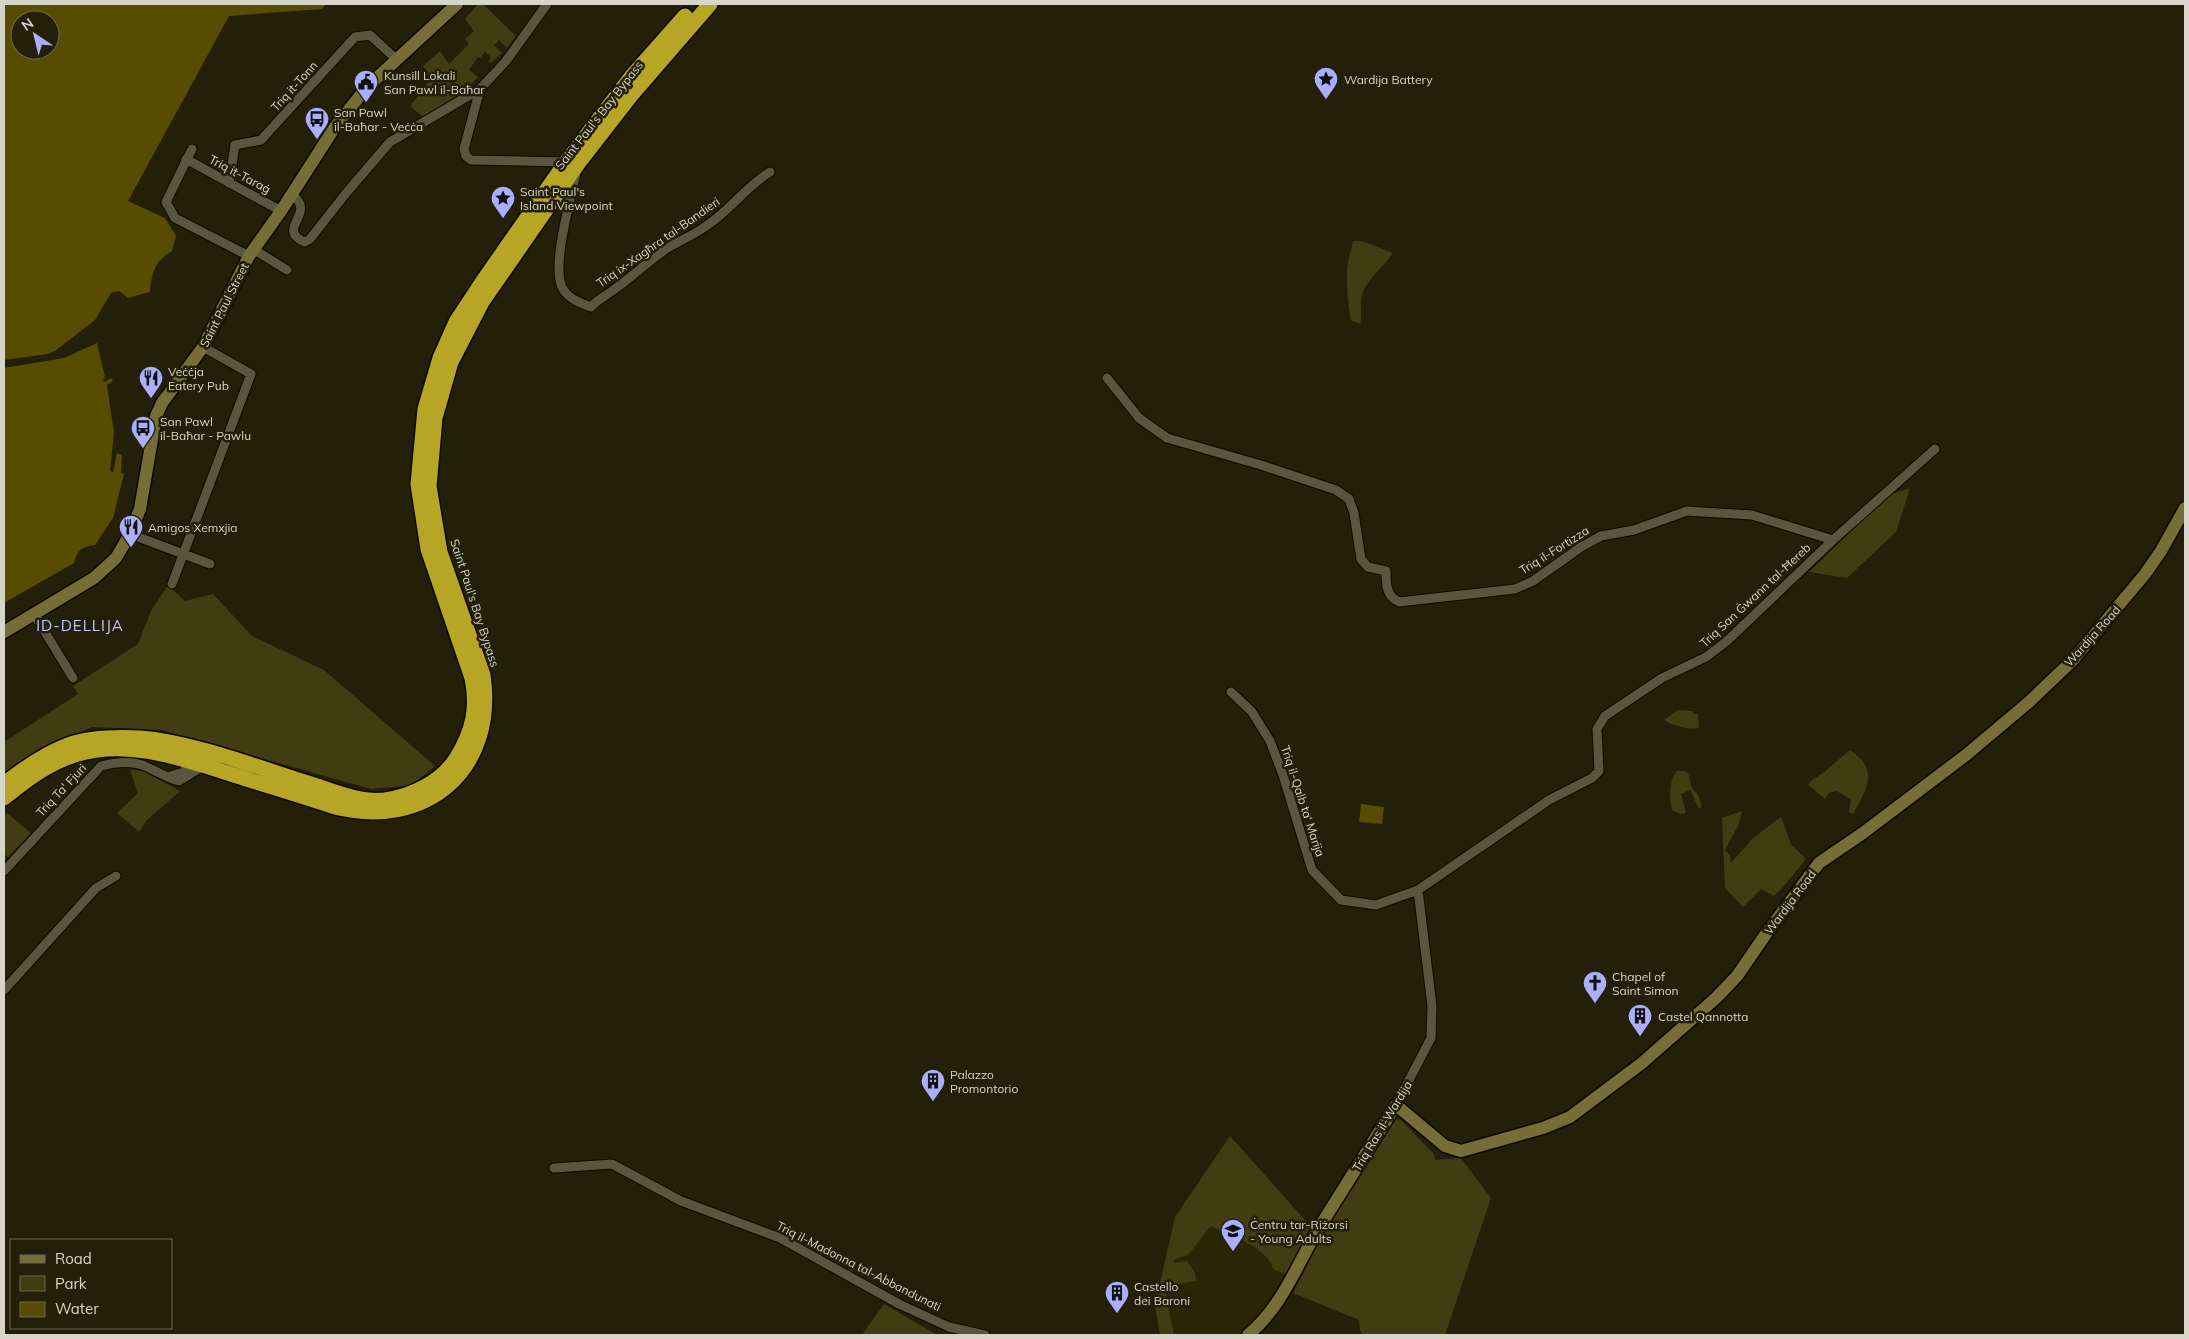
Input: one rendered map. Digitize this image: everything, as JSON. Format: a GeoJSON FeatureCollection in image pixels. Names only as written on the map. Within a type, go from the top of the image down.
{"type":"FeatureCollection","features":[{"type":"Feature","properties":{"kind":"highway","name":"Saint Paul's Bay Bypass"},"geometry":{"type":"LineString","coordinates":[[4,798],[28,778],[52,765],[74,755],[95,750],[125,749],[182,759],[336,807],[349,810],[384,812],[410,807],[436,795],[465,768],[475,751],[485,715],[486,692],[484,675],[440,552],[429,486],[435,418],[451,362],[482,302],[631,77],[695,4]]}},
{"type":"Feature","properties":{"kind":"highway","name":"Saint Paul's Bay Bypass"},"geometry":{"type":"LineString","coordinates":[[4,784],[20,771],[68,745],[93,740],[120,738],[140,738],[172,744],[221,756],[344,794],[384,800],[418,791],[431,784],[455,761],[464,746],[475,715],[475,694],[472,678],[428,549],[418,484],[425,409],[440,358],[456,322],[485,278],[572,164],[710,4]]}},
{"type":"Feature","properties":{"kind":"street","name":"Saint Paul Street"},"geometry":{"type":"LineString","coordinates":[[4,632],[94,578],[116,558],[130,534],[140,509],[156,416],[162,403],[203,347],[251,252],[282,211],[335,128],[366,87],[457,4]]}},
{"type":"Feature","properties":{"kind":"street"},"geometry":{"type":"LineString","coordinates":[[292,194],[300,200],[302,207],[294,228],[294,234],[304,242],[310,239],[346,192],[390,142],[480,89],[506,61],[547,4]]}},
{"type":"Feature","properties":{"kind":"street","name":"Triq it-Tonn"},"geometry":{"type":"LineString","coordinates":[[229,183],[235,145],[261,140],[355,37],[370,35],[396,59]]}},
{"type":"Feature","properties":{"kind":"street"},"geometry":{"type":"LineString","coordinates":[[480,89],[464,149],[466,156],[471,160],[572,164]]}},
{"type":"Feature","properties":{"kind":"street"},"geometry":{"type":"LineString","coordinates":[[192,149],[166,202],[174,218],[287,270]]}},
{"type":"Feature","properties":{"kind":"street","name":"Triq it-Taraġ"},"geometry":{"type":"LineString","coordinates":[[186,159],[282,211]]}},
{"type":"Feature","properties":{"kind":"street","name":"Triq ix-Xagħra tal-Bandieri"},"geometry":{"type":"LineString","coordinates":[[572,164],[563,234],[560,281],[563,290],[576,302],[591,307],[599,297],[611,292],[646,263],[706,227],[730,208],[752,183],[770,172]]}},
{"type":"Feature","properties":{"kind":"street"},"geometry":{"type":"LineString","coordinates":[[172,584],[251,374],[203,347]]}},
{"type":"Feature","properties":{"kind":"street","name":"Triq il-Fortizza"},"geometry":{"type":"LineString","coordinates":[[1107,378],[1139,418],[1167,438],[1261,464],[1336,490],[1349,499],[1354,513],[1361,559],[1368,567],[1386,571],[1388,592],[1391,598],[1399,602],[1514,589],[1533,581],[1581,547],[1601,536],[1634,530],[1687,511],[1752,515],[1833,540]]}},
{"type":"Feature","properties":{"kind":"street","name":"Triq San Ġwann tal-Ħereb"},"geometry":{"type":"LineString","coordinates":[[1418,890],[1548,800],[1592,778],[1599,772],[1596,729],[1605,716],[1662,678],[1706,657],[1727,641],[1833,540],[1935,449]]}},
{"type":"Feature","properties":{"kind":"street","name":"Wardija Road"},"geometry":{"type":"LineString","coordinates":[[1396,1105],[1445,1146],[1461,1151],[1543,1128],[1570,1117],[1642,1063],[1716,998],[1737,976],[1819,863],[1863,833],[1966,755],[2029,702],[2073,660],[2145,574],[2185,508]]}},
{"type":"Feature","properties":{"kind":"street"},"geometry":{"type":"LineString","coordinates":[[130,534],[210,564]]}},
{"type":"Feature","properties":{"kind":"street"},"geometry":{"type":"LineString","coordinates":[[34,614],[73,678]]}},
{"type":"Feature","properties":{"kind":"street","name":"Triq il-Qalb ta‘ Marija"},"geometry":{"type":"LineString","coordinates":[[1231,692],[1252,712],[1270,741],[1283,774],[1312,870],[1320,879],[1341,900],[1376,905],[1418,890]]}},
{"type":"Feature","properties":{"kind":"street"},"geometry":{"type":"LineString","coordinates":[[166,777],[179,780],[206,765],[197,756],[172,744]]}},
{"type":"Feature","properties":{"kind":"street"},"geometry":{"type":"LineString","coordinates":[[166,777],[184,772],[187,765],[182,759]]}},
{"type":"Feature","properties":{"kind":"street","name":"Triq Ta' Fjuri"},"geometry":{"type":"LineString","coordinates":[[4,871],[101,766],[119,762],[145,766],[166,777]]}},
{"type":"Feature","properties":{"kind":"street"},"geometry":{"type":"LineString","coordinates":[[4,990],[96,888],[116,876]]}},
{"type":"Feature","properties":{"kind":"street","name":"Triq Ras il-Wardija"},"geometry":{"type":"LineString","coordinates":[[1248,1335],[1266,1318],[1284,1292],[1316,1233],[1396,1105],[1431,1038],[1432,1006],[1418,890]]}},
{"type":"Feature","properties":{"kind":"street","name":"Triq il-Madonna tal-Abbandunati"},"geometry":{"type":"LineString","coordinates":[[554,1168],[612,1164],[681,1201],[780,1238],[899,1304],[949,1327],[985,1335]]}},
{"type":"Feature","properties":{"kind":"shaded area","name":"Ċentru tar-Riżorsi - Young Adults"},"geometry":{"type":"Polygon","coordinates":[[[1230,1136],[1287,1275],[1269,1304],[1244,1332],[1238,1335],[1160,1335],[1155,1305],[1175,1217],[1230,1136]]]}},
{"type":"Feature","properties":{"kind":"green space"},"geometry":{"type":"Polygon","coordinates":[[[478,4],[483,4],[516,36],[507,48],[499,40],[494,45],[502,53],[491,63],[488,61],[491,57],[485,52],[480,58],[478,57],[469,70],[478,77],[467,89],[423,117],[410,106],[432,78],[423,66],[440,51],[449,64],[469,44],[465,39],[474,31],[465,19],[478,4]]]}},
{"type":"Feature","properties":{"kind":"green space"},"geometry":{"type":"Polygon","coordinates":[[[1353,241],[1362,241],[1393,253],[1369,281],[1363,292],[1360,324],[1351,320],[1348,296],[1347,268],[1353,241]]]}},
{"type":"Feature","properties":{"kind":"green space"},"geometry":{"type":"Polygon","coordinates":[[[1910,488],[1896,532],[1847,578],[1809,572],[1889,495],[1910,488]]]}},
{"type":"Feature","properties":{"kind":"green space"},"geometry":{"type":"Polygon","coordinates":[[[168,585],[185,601],[213,594],[252,636],[324,670],[435,766],[412,785],[371,789],[162,730],[92,727],[15,764],[4,774],[4,742],[78,694],[73,686],[138,644],[151,611],[168,585]]]}},
{"type":"Feature","properties":{"kind":"green space"},"geometry":{"type":"Polygon","coordinates":[[[1678,710],[1693,711],[1693,714],[1698,714],[1699,728],[1681,727],[1664,720],[1678,710]]]}},
{"type":"Feature","properties":{"kind":"green space"},"geometry":{"type":"Polygon","coordinates":[[[1850,750],[1859,757],[1868,772],[1866,788],[1853,814],[1849,812],[1851,799],[1836,791],[1829,793],[1825,799],[1808,785],[1850,750]]]}},
{"type":"Feature","properties":{"kind":"green space"},"geometry":{"type":"Polygon","coordinates":[[[130,770],[143,771],[180,791],[146,821],[139,832],[117,813],[138,793],[130,770]]]}},
{"type":"Feature","properties":{"kind":"green space"},"geometry":{"type":"Polygon","coordinates":[[[1677,771],[1687,772],[1702,807],[1699,809],[1690,790],[1681,794],[1686,813],[1680,814],[1672,810],[1670,789],[1672,779],[1677,771]]]}},
{"type":"Feature","properties":{"kind":"green space"},"geometry":{"type":"Polygon","coordinates":[[[1742,811],[1739,824],[1725,850],[1730,856],[1731,863],[1753,838],[1781,817],[1791,844],[1806,859],[1774,896],[1761,889],[1743,907],[1725,888],[1722,818],[1742,811]]]}},
{"type":"Feature","properties":{"kind":"green space"},"geometry":{"type":"Polygon","coordinates":[[[7,813],[31,833],[8,857],[4,854],[4,816],[7,813]]]}},
{"type":"Feature","properties":{"kind":"green space"},"geometry":{"type":"Polygon","coordinates":[[[1395,1118],[1401,1120],[1434,1154],[1435,1160],[1461,1158],[1491,1198],[1445,1335],[1363,1335],[1360,1330],[1359,1320],[1293,1293],[1328,1223],[1388,1123],[1395,1118]]]}},
{"type":"Feature","properties":{"kind":"green space"},"geometry":{"type":"Polygon","coordinates":[[[1230,1136],[1313,1229],[1287,1275],[1273,1269],[1270,1261],[1264,1255],[1247,1243],[1211,1226],[1188,1255],[1175,1259],[1173,1263],[1187,1261],[1195,1273],[1196,1281],[1177,1284],[1178,1287],[1165,1290],[1174,1335],[1160,1335],[1155,1305],[1175,1217],[1230,1136]]]}},
{"type":"Feature","properties":{"kind":"green space"},"geometry":{"type":"Polygon","coordinates":[[[884,1304],[937,1335],[862,1335],[884,1304]]]}},
{"type":"Feature","properties":{"kind":"water"},"geometry":{"type":"Polygon","coordinates":[[[4,4],[326,4],[322,9],[229,16],[128,201],[165,218],[176,236],[172,251],[161,259],[155,268],[150,292],[128,298],[119,291],[111,293],[95,320],[55,351],[48,354],[4,360],[4,4]]]}},
{"type":"Feature","properties":{"kind":"water"},"geometry":{"type":"Polygon","coordinates":[[[97,343],[105,377],[103,380],[105,382],[111,378],[113,381],[107,385],[114,433],[110,471],[113,472],[117,453],[122,455],[121,473],[124,474],[113,518],[95,545],[81,550],[74,563],[4,603],[4,368],[64,358],[97,343]]]}},
{"type":"Feature","properties":{"kind":"water"},"geometry":{"type":"Polygon","coordinates":[[[1361,804],[1384,807],[1382,824],[1359,822],[1361,804]]]}},
{"type":"Feature","properties":{"kind":"place","name":"Wardija Battery"},"geometry":{"type":"Point","coordinates":[1326,100]}},
{"type":"Feature","properties":{"kind":"place","name":"Kunsill Lokali San Pawl il-Baħar"},"geometry":{"type":"Point","coordinates":[366,103]}},
{"type":"Feature","properties":{"kind":"place","name":"San Pawl il-Baħar - Veċċa"},"geometry":{"type":"Point","coordinates":[317,140]}},
{"type":"Feature","properties":{"kind":"place","name":"Saint Paul's Island Viewpoint"},"geometry":{"type":"Point","coordinates":[503,219]}},
{"type":"Feature","properties":{"kind":"place","name":"Veċċja Eatery Pub"},"geometry":{"type":"Point","coordinates":[151,399]}},
{"type":"Feature","properties":{"kind":"place","name":"San Pawl il-Baħar - Pawlu"},"geometry":{"type":"Point","coordinates":[143,449]}},
{"type":"Feature","properties":{"kind":"place","name":"Amigos Xemxjia"},"geometry":{"type":"Point","coordinates":[131,548]}},
{"type":"Feature","properties":{"kind":"place","name":"Chapel of Saint Simon"},"geometry":{"type":"Point","coordinates":[1595,1004]}},
{"type":"Feature","properties":{"kind":"place","name":"Castel Qannotta"},"geometry":{"type":"Point","coordinates":[1640,1037]}},
{"type":"Feature","properties":{"kind":"place","name":"Palazzo Promontorio"},"geometry":{"type":"Point","coordinates":[933,1102]}},
{"type":"Feature","properties":{"kind":"place","name":"Ċentru tar-Riżorsi - Young Adults"},"geometry":{"type":"Point","coordinates":[1233,1252]}},
{"type":"Feature","properties":{"kind":"place","name":"Castello dei Baroni"},"geometry":{"type":"Point","coordinates":[1117,1314]}},
{"type":"Feature","properties":{"kind":"district","name":"ID-DELLIJA"},"geometry":{"type":"Point","coordinates":[80,625]}}]}
